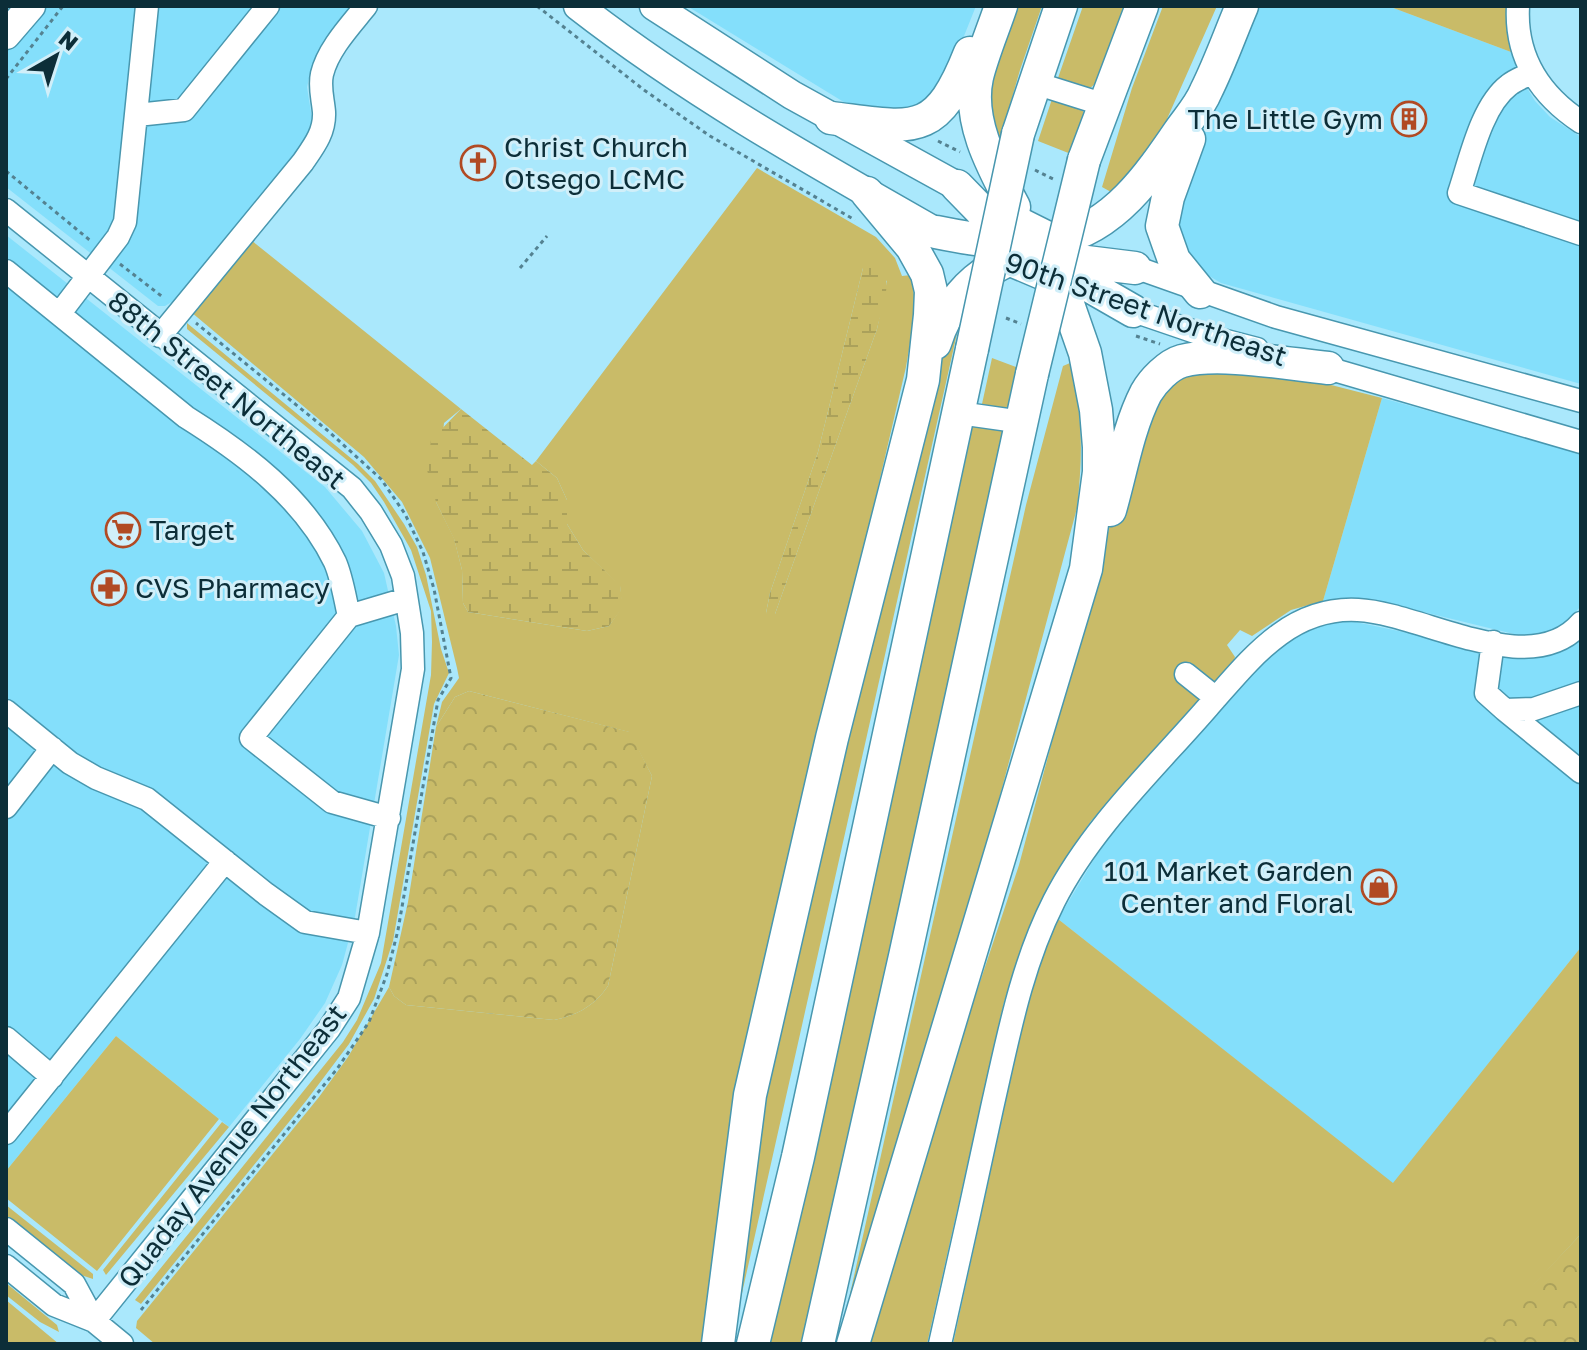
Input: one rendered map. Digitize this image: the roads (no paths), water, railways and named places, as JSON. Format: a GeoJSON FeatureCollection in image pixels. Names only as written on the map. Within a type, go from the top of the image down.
{"type":"FeatureCollection","features":[{"type":"Feature","properties":{"kind":"highway"},"geometry":{"type":"LineString","coordinates":[[831,118],[914,125],[934,115],[959,82],[990,6]]}},
{"type":"Feature","properties":{"kind":"highway"},"geometry":{"type":"LineString","coordinates":[[1001,6],[977,80],[976,107],[982,138],[1085,353],[1098,435],[1099,472],[1086,569]]}},
{"type":"Feature","properties":{"kind":"highway"},"geometry":{"type":"LineString","coordinates":[[753,1344],[798,1157],[1018,134],[1061,6]]}},
{"type":"Feature","properties":{"kind":"highway"},"geometry":{"type":"LineString","coordinates":[[818,1344],[888,1041],[1032,374],[1084,160],[1142,6]]}},
{"type":"Feature","properties":{"kind":"highway"},"geometry":{"type":"LineString","coordinates":[[1200,292],[1174,260],[1162,226],[1168,197],[1205,94],[1242,6]]}},
{"type":"Feature","properties":{"kind":"highway"},"geometry":{"type":"LineString","coordinates":[[718,1344],[750,1095],[832,738],[923,380],[948,310],[988,270],[1091,226],[1115,210],[1150,174],[1205,94]]}},
{"type":"Feature","properties":{"kind":"highway"},"geometry":{"type":"LineString","coordinates":[[964,172],[997,227],[1133,311]]}},
{"type":"Feature","properties":{"kind":"highway"},"geometry":{"type":"LineString","coordinates":[[862,207],[912,247],[927,274],[931,303],[923,380]]}},
{"type":"Feature","properties":{"kind":"highway"},"geometry":{"type":"LineString","coordinates":[[936,232],[1135,268]]}},
{"type":"Feature","properties":{"kind":"highway"},"geometry":{"type":"LineString","coordinates":[[853,1344],[1086,569],[1106,524],[1147,392],[1161,374],[1179,361],[1205,358],[1328,368]]}},
{"type":"Feature","properties":{"kind":"main road"},"geometry":{"type":"LineString","coordinates":[[6,35],[31,6]]}},
{"type":"Feature","properties":{"kind":"main road"},"geometry":{"type":"LineString","coordinates":[[578,6],[667,72],[808,160],[862,207],[936,232]]}},
{"type":"Feature","properties":{"kind":"main road"},"geometry":{"type":"LineString","coordinates":[[654,6],[831,118],[964,172]]}},
{"type":"Feature","properties":{"kind":"street"},"geometry":{"type":"LineString","coordinates":[[60,313],[118,237],[125,222],[147,6]]}},
{"type":"Feature","properties":{"kind":"street"},"geometry":{"type":"LineString","coordinates":[[137,115],[184,110],[268,6]]}},
{"type":"Feature","properties":{"kind":"street"},"geometry":{"type":"LineString","coordinates":[[160,336],[319,139],[324,122],[322,73],[334,48],[366,6]]}},
{"type":"Feature","properties":{"kind":"street"},"geometry":{"type":"LineString","coordinates":[[1518,6],[1521,45],[1531,73],[1547,95],[1581,122]]}},
{"type":"Feature","properties":{"kind":"street"},"geometry":{"type":"LineString","coordinates":[[1531,73],[1507,86],[1493,102],[1459,193],[1581,234]]}},
{"type":"Feature","properties":{"kind":"street"},"geometry":{"type":"LineString","coordinates":[[1035,83],[1105,105]]}},
{"type":"Feature","properties":{"kind":"street","name":"88th Street Northeast"},"geometry":{"type":"LineString","coordinates":[[6,210],[352,488],[391,545],[403,576],[406,599]]}},
{"type":"Feature","properties":{"kind":"street","name":"90th Street Northeast"},"geometry":{"type":"LineString","coordinates":[[1135,268],[1304,325],[1581,401]]}},
{"type":"Feature","properties":{"kind":"street"},"geometry":{"type":"LineString","coordinates":[[6,271],[186,417],[217,436],[281,486],[313,524],[336,565],[349,616]]}},
{"type":"Feature","properties":{"kind":"street","name":"90th Street Northeast"},"geometry":{"type":"LineString","coordinates":[[1133,311],[1207,336],[1581,442]]}},
{"type":"Feature","properties":{"kind":"street"},"geometry":{"type":"LineString","coordinates":[[959,413],[1022,422]]}},
{"type":"Feature","properties":{"kind":"street"},"geometry":{"type":"LineString","coordinates":[[389,818],[332,802],[251,738],[349,616],[406,599]]}},
{"type":"Feature","properties":{"kind":"street","name":"Quaday Avenue Northeast"},"geometry":{"type":"LineString","coordinates":[[94,1321],[329,1029],[349,998],[368,933],[413,669],[412,633],[406,599]]}},
{"type":"Feature","properties":{"kind":"street"},"geometry":{"type":"LineString","coordinates":[[940,1344],[1010,1030],[1036,942],[1055,900],[1082,855],[1216,698],[1272,638],[1289,626],[1324,612],[1362,610],[1525,648],[1554,644],[1581,623]]}},
{"type":"Feature","properties":{"kind":"street"},"geometry":{"type":"LineString","coordinates":[[1493,642],[1486,693],[1579,766]]}},
{"type":"Feature","properties":{"kind":"street"},"geometry":{"type":"LineString","coordinates":[[1186,674],[1216,698]]}},
{"type":"Feature","properties":{"kind":"street"},"geometry":{"type":"LineString","coordinates":[[1505,710],[1534,709],[1581,693]]}},
{"type":"Feature","properties":{"kind":"street"},"geometry":{"type":"LineString","coordinates":[[6,711],[96,778],[147,799],[305,922],[368,933]]}},
{"type":"Feature","properties":{"kind":"street"},"geometry":{"type":"LineString","coordinates":[[6,807],[52,748]]}},
{"type":"Feature","properties":{"kind":"street"},"geometry":{"type":"LineString","coordinates":[[6,1133],[225,861]]}},
{"type":"Feature","properties":{"kind":"street"},"geometry":{"type":"LineString","coordinates":[[6,1038],[52,1077]]}},
{"type":"Feature","properties":{"kind":"street"},"geometry":{"type":"LineString","coordinates":[[6,1229],[74,1284],[94,1321]]}},
{"type":"Feature","properties":{"kind":"street"},"geometry":{"type":"LineString","coordinates":[[6,1266],[54,1305],[94,1321],[122,1344]]}},
{"type":"Feature","properties":{"kind":"place","name":"The Little Gym"},"geometry":{"type":"Point","coordinates":[1409,119]}},
{"type":"Feature","properties":{"kind":"place","name":"Christ Church Otsego LCMC"},"geometry":{"type":"Point","coordinates":[478,163]}},
{"type":"Feature","properties":{"kind":"place","name":"Target"},"geometry":{"type":"Point","coordinates":[123,530]}},
{"type":"Feature","properties":{"kind":"place","name":"CVS Pharmacy"},"geometry":{"type":"Point","coordinates":[109,588]}},
{"type":"Feature","properties":{"kind":"place","name":"101 Market Garden Center and Floral"},"geometry":{"type":"Point","coordinates":[1379,887]}}]}
